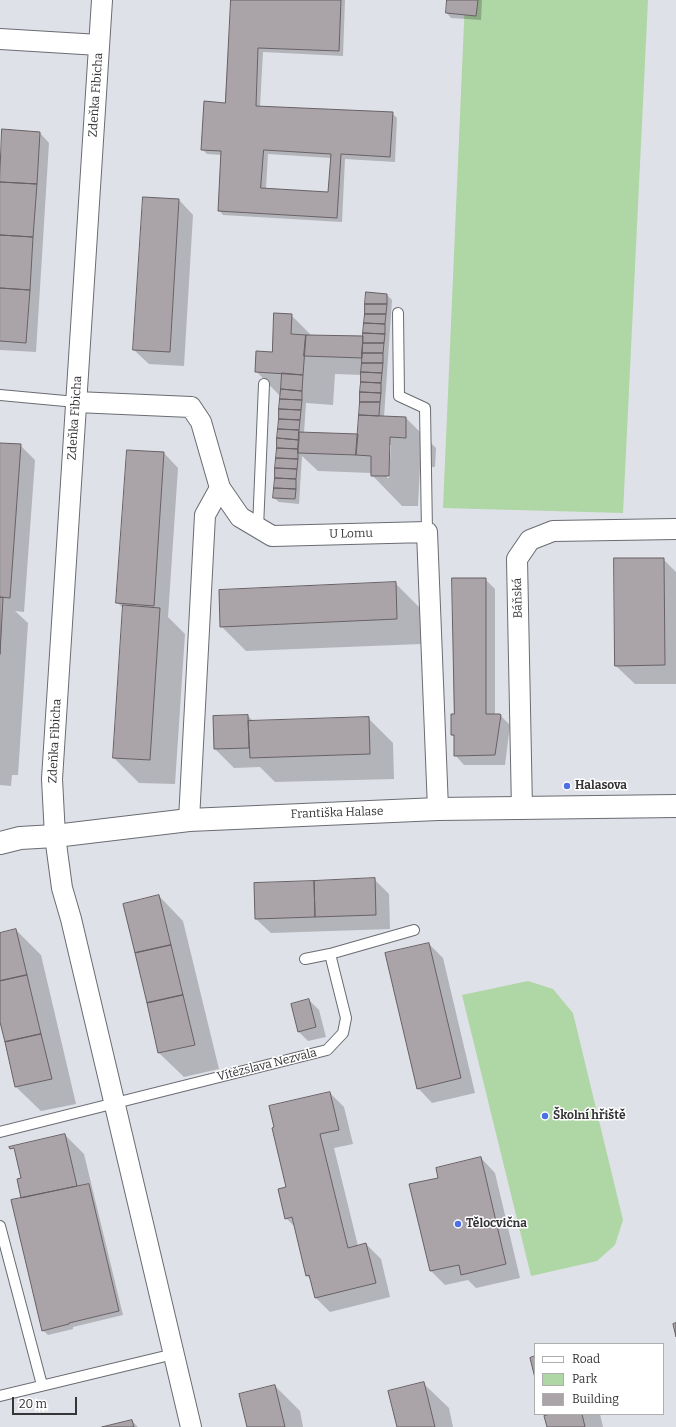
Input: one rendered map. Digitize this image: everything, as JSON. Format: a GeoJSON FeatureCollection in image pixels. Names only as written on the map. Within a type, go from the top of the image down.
{"type":"FeatureCollection","features":[{"type":"Feature","properties":{"kind":"street","name":"Zdeňka Fibicha"},"geometry":{"type":"LineString","coordinates":[[55,836],[52,779],[102,0]]}},
{"type":"Feature","properties":{"kind":"street"},"geometry":{"type":"LineString","coordinates":[[0,40],[99,45]]}},
{"type":"Feature","properties":{"kind":"street","name":"U Lomu"},"geometry":{"type":"LineString","coordinates":[[76,402],[191,407],[201,422],[220,488],[240,517],[272,536],[427,532]]}},
{"type":"Feature","properties":{"kind":"street"},"geometry":{"type":"LineString","coordinates":[[189,820],[205,515],[220,488]]}},
{"type":"Feature","properties":{"kind":"street","name":"Báňská"},"geometry":{"type":"LineString","coordinates":[[522,809],[517,559],[530,540],[553,531],[676,529]]}},
{"type":"Feature","properties":{"kind":"street"},"geometry":{"type":"LineString","coordinates":[[427,532],[438,809]]}},
{"type":"Feature","properties":{"kind":"street","name":"Františka Halase"},"geometry":{"type":"LineString","coordinates":[[0,843],[20,838],[55,836],[189,820],[438,809],[676,806]]}},
{"type":"Feature","properties":{"kind":"street"},"geometry":{"type":"LineString","coordinates":[[55,836],[62,888],[71,919],[191,1427]]}},
{"type":"Feature","properties":{"kind":"lane"},"geometry":{"type":"LineString","coordinates":[[398,313],[399,396],[425,408],[427,532]]}},
{"type":"Feature","properties":{"kind":"lane"},"geometry":{"type":"LineString","coordinates":[[258,528],[264,384]]}},
{"type":"Feature","properties":{"kind":"lane"},"geometry":{"type":"LineString","coordinates":[[0,395],[76,402]]}},
{"type":"Feature","properties":{"kind":"lane"},"geometry":{"type":"LineString","coordinates":[[305,959],[330,954],[414,930]]}},
{"type":"Feature","properties":{"kind":"lane","name":"Vítězslava Nezvala"},"geometry":{"type":"LineString","coordinates":[[0,1132],[327,1050],[343,1033],[346,1018],[330,954]]}},
{"type":"Feature","properties":{"kind":"lane"},"geometry":{"type":"LineString","coordinates":[[0,1226],[42,1385]]}},
{"type":"Feature","properties":{"kind":"lane"},"geometry":{"type":"LineString","coordinates":[[0,1396],[174,1354]]}},
{"type":"Feature","properties":{"kind":"green space"},"geometry":{"type":"Polygon","coordinates":[[[465,0],[648,0],[623,513],[443,508],[465,0]]]}},
{"type":"Feature","properties":{"kind":"green space","name":"Školní hřiště"},"geometry":{"type":"Polygon","coordinates":[[[528,981],[553,989],[573,1013],[623,1220],[615,1245],[597,1261],[531,1276],[462,995],[528,981]]]}},
{"type":"Feature","properties":{"kind":"building"},"geometry":{"type":"Polygon","coordinates":[[[231,0],[341,0],[339,51],[258,48],[256,106],[393,112],[390,157],[341,154],[337,218],[218,211],[221,151],[201,150],[204,101],[225,103],[231,0]],[[264,150],[261,188],[328,192],[331,154],[264,150]]]}},
{"type":"Feature","properties":{"kind":"building"},"geometry":{"type":"Polygon","coordinates":[[[447,0],[478,0],[476,16],[446,13],[447,0]]]}},
{"type":"Feature","properties":{"kind":"building"},"geometry":{"type":"Polygon","coordinates":[[[2,129],[40,132],[37,184],[0,182],[2,129]]]}},
{"type":"Feature","properties":{"kind":"building"},"geometry":{"type":"Polygon","coordinates":[[[0,182],[37,184],[33,237],[0,235],[0,182]]]}},
{"type":"Feature","properties":{"kind":"building"},"geometry":{"type":"Polygon","coordinates":[[[143,197],[179,199],[170,352],[133,350],[143,197]]]}},
{"type":"Feature","properties":{"kind":"building"},"geometry":{"type":"Polygon","coordinates":[[[0,235],[33,237],[30,290],[0,288],[0,235]]]}},
{"type":"Feature","properties":{"kind":"building"},"geometry":{"type":"Polygon","coordinates":[[[0,288],[30,290],[26,343],[0,341],[0,288]]]}},
{"type":"Feature","properties":{"kind":"building"},"geometry":{"type":"Polygon","coordinates":[[[366,292],[387,294],[387,304],[365,304],[366,292]]]}},
{"type":"Feature","properties":{"kind":"building"},"geometry":{"type":"Polygon","coordinates":[[[365,304],[387,304],[386,314],[365,314],[365,304]]]}},
{"type":"Feature","properties":{"kind":"building"},"geometry":{"type":"Polygon","coordinates":[[[274,313],[292,314],[291,334],[306,335],[303,375],[255,372],[256,351],[272,352],[274,313]]]}},
{"type":"Feature","properties":{"kind":"building"},"geometry":{"type":"Polygon","coordinates":[[[365,314],[386,314],[385,324],[364,323],[365,314]]]}},
{"type":"Feature","properties":{"kind":"building"},"geometry":{"type":"Polygon","coordinates":[[[364,323],[385,324],[385,334],[363,333],[364,323]]]}},
{"type":"Feature","properties":{"kind":"building"},"geometry":{"type":"Polygon","coordinates":[[[363,333],[385,334],[384,343],[363,343],[363,333]]]}},
{"type":"Feature","properties":{"kind":"building"},"geometry":{"type":"Polygon","coordinates":[[[306,335],[363,336],[362,358],[304,356],[306,335]]]}},
{"type":"Feature","properties":{"kind":"building"},"geometry":{"type":"Polygon","coordinates":[[[363,343],[384,343],[383,353],[362,353],[363,343]]]}},
{"type":"Feature","properties":{"kind":"building"},"geometry":{"type":"Polygon","coordinates":[[[362,353],[383,353],[383,363],[362,363],[362,353]]]}},
{"type":"Feature","properties":{"kind":"building"},"geometry":{"type":"Polygon","coordinates":[[[362,363],[383,363],[382,373],[361,372],[362,363]]]}},
{"type":"Feature","properties":{"kind":"building"},"geometry":{"type":"Polygon","coordinates":[[[361,372],[382,373],[381,383],[361,382],[361,372]]]}},
{"type":"Feature","properties":{"kind":"building"},"geometry":{"type":"Polygon","coordinates":[[[282,373],[303,375],[302,391],[281,389],[282,373]]]}},
{"type":"Feature","properties":{"kind":"building"},"geometry":{"type":"Polygon","coordinates":[[[361,382],[381,383],[381,393],[360,392],[361,382]]]}},
{"type":"Feature","properties":{"kind":"building"},"geometry":{"type":"Polygon","coordinates":[[[281,389],[302,391],[302,400],[280,399],[281,389]]]}},
{"type":"Feature","properties":{"kind":"building"},"geometry":{"type":"Polygon","coordinates":[[[360,392],[381,393],[380,402],[360,402],[360,392]]]}},
{"type":"Feature","properties":{"kind":"building"},"geometry":{"type":"Polygon","coordinates":[[[280,399],[302,400],[301,410],[279,409],[280,399]]]}},
{"type":"Feature","properties":{"kind":"building"},"geometry":{"type":"Polygon","coordinates":[[[360,402],[380,402],[379,416],[359,415],[360,402]]]}},
{"type":"Feature","properties":{"kind":"building"},"geometry":{"type":"Polygon","coordinates":[[[279,409],[301,410],[300,420],[279,419],[279,409]]]}},
{"type":"Feature","properties":{"kind":"building"},"geometry":{"type":"Polygon","coordinates":[[[359,415],[406,417],[406,438],[390,437],[389,476],[371,476],[371,456],[356,455],[359,415]]]}},
{"type":"Feature","properties":{"kind":"building"},"geometry":{"type":"Polygon","coordinates":[[[279,419],[300,420],[299,430],[278,429],[279,419]]]}},
{"type":"Feature","properties":{"kind":"building"},"geometry":{"type":"Polygon","coordinates":[[[278,429],[299,430],[299,440],[277,438],[278,429]]]}},
{"type":"Feature","properties":{"kind":"building"},"geometry":{"type":"Polygon","coordinates":[[[299,432],[358,434],[356,455],[298,453],[299,432]]]}},
{"type":"Feature","properties":{"kind":"building"},"geometry":{"type":"Polygon","coordinates":[[[277,438],[299,440],[298,449],[277,448],[277,438]]]}},
{"type":"Feature","properties":{"kind":"building"},"geometry":{"type":"Polygon","coordinates":[[[0,443],[21,444],[10,598],[0,597],[0,443]]]}},
{"type":"Feature","properties":{"kind":"building"},"geometry":{"type":"Polygon","coordinates":[[[277,448],[298,449],[298,459],[276,458],[277,448]]]}},
{"type":"Feature","properties":{"kind":"building"},"geometry":{"type":"Polygon","coordinates":[[[127,450],[164,452],[154,606],[116,603],[127,450]]]}},
{"type":"Feature","properties":{"kind":"building"},"geometry":{"type":"Polygon","coordinates":[[[276,458],[298,459],[297,469],[275,468],[276,458]]]}},
{"type":"Feature","properties":{"kind":"building"},"geometry":{"type":"Polygon","coordinates":[[[275,468],[297,469],[296,479],[275,478],[275,468]]]}},
{"type":"Feature","properties":{"kind":"building"},"geometry":{"type":"Polygon","coordinates":[[[275,478],[296,479],[296,489],[274,488],[275,478]]]}},
{"type":"Feature","properties":{"kind":"building"},"geometry":{"type":"Polygon","coordinates":[[[274,488],[296,489],[295,499],[273,498],[274,488]]]}},
{"type":"Feature","properties":{"kind":"building"},"geometry":{"type":"Polygon","coordinates":[[[614,558],[664,558],[665,665],[615,666],[614,558]]]}},
{"type":"Feature","properties":{"kind":"building"},"geometry":{"type":"Polygon","coordinates":[[[452,578],[486,578],[486,714],[501,715],[495,755],[454,756],[454,735],[451,735],[451,714],[454,714],[452,578]]]}},
{"type":"Feature","properties":{"kind":"building"},"geometry":{"type":"Polygon","coordinates":[[[396,582],[397,619],[220,627],[219,590],[396,582]]]}},
{"type":"Feature","properties":{"kind":"building"},"geometry":{"type":"Polygon","coordinates":[[[0,597],[3,598],[0,654],[0,597]]]}},
{"type":"Feature","properties":{"kind":"building"},"geometry":{"type":"Polygon","coordinates":[[[123,605],[160,608],[150,760],[113,758],[123,605]]]}},
{"type":"Feature","properties":{"kind":"building"},"geometry":{"type":"Polygon","coordinates":[[[248,715],[249,748],[214,749],[213,716],[248,715]]]}},
{"type":"Feature","properties":{"kind":"building"},"geometry":{"type":"Polygon","coordinates":[[[369,717],[370,754],[250,758],[248,721],[369,717]]]}},
{"type":"Feature","properties":{"kind":"building"},"geometry":{"type":"Polygon","coordinates":[[[375,878],[376,915],[315,917],[314,881],[375,878]]]}},
{"type":"Feature","properties":{"kind":"building"},"geometry":{"type":"Polygon","coordinates":[[[314,881],[315,917],[255,919],[254,883],[314,881]]]}},
{"type":"Feature","properties":{"kind":"building"},"geometry":{"type":"Polygon","coordinates":[[[159,895],[171,945],[135,953],[123,904],[159,895]]]}},
{"type":"Feature","properties":{"kind":"building"},"geometry":{"type":"Polygon","coordinates":[[[16,929],[27,975],[0,981],[0,933],[16,929]]]}},
{"type":"Feature","properties":{"kind":"building"},"geometry":{"type":"Polygon","coordinates":[[[429,943],[461,1078],[417,1089],[385,953],[429,943]]]}},
{"type":"Feature","properties":{"kind":"building"},"geometry":{"type":"Polygon","coordinates":[[[171,945],[183,995],[147,1003],[135,953],[171,945]]]}},
{"type":"Feature","properties":{"kind":"building"},"geometry":{"type":"Polygon","coordinates":[[[27,975],[41,1034],[5,1042],[0,1022],[0,981],[27,975]]]}},
{"type":"Feature","properties":{"kind":"building"},"geometry":{"type":"Polygon","coordinates":[[[183,995],[195,1045],[158,1053],[147,1003],[183,995]]]}},
{"type":"Feature","properties":{"kind":"building"},"geometry":{"type":"Polygon","coordinates":[[[309,999],[316,1027],[298,1032],[291,1004],[309,999]]]}},
{"type":"Feature","properties":{"kind":"building"},"geometry":{"type":"Polygon","coordinates":[[[41,1034],[52,1079],[15,1087],[5,1042],[41,1034]]]}},
{"type":"Feature","properties":{"kind":"building"},"geometry":{"type":"Polygon","coordinates":[[[330,1092],[339,1130],[320,1134],[348,1248],[366,1243],[376,1283],[315,1298],[309,1275],[306,1276],[292,1217],[285,1219],[278,1189],[286,1187],[272,1128],[274,1127],[269,1106],[330,1092]]]}},
{"type":"Feature","properties":{"kind":"building"},"geometry":{"type":"Polygon","coordinates":[[[65,1134],[77,1186],[21,1198],[17,1179],[21,1178],[14,1148],[10,1149],[9,1147],[65,1134]]]}},
{"type":"Feature","properties":{"kind":"building","name":"Tělocvična"},"geometry":{"type":"Polygon","coordinates":[[[481,1157],[506,1264],[461,1275],[459,1265],[430,1271],[409,1184],[438,1178],[436,1168],[481,1157]]]}},
{"type":"Feature","properties":{"kind":"building"},"geometry":{"type":"Polygon","coordinates":[[[89,1184],[119,1311],[42,1331],[11,1200],[89,1184]]]}},
{"type":"Feature","properties":{"kind":"building"},"geometry":{"type":"Polygon","coordinates":[[[676,1323],[676,1337],[673,1324],[676,1323]]]}},
{"type":"Feature","properties":{"kind":"building"},"geometry":{"type":"Polygon","coordinates":[[[534,1356],[534,1374],[530,1358],[534,1356]]]}},
{"type":"Feature","properties":{"kind":"building"},"geometry":{"type":"Polygon","coordinates":[[[424,1382],[435,1427],[397,1427],[388,1391],[424,1382]]]}},
{"type":"Feature","properties":{"kind":"building"},"geometry":{"type":"Polygon","coordinates":[[[275,1385],[285,1427],[247,1427],[239,1394],[275,1385]]]}},
{"type":"Feature","properties":{"kind":"building"},"geometry":{"type":"Polygon","coordinates":[[[582,1415],[585,1427],[547,1427],[544,1416],[582,1415]]]}},
{"type":"Feature","properties":{"kind":"building"},"geometry":{"type":"Polygon","coordinates":[[[132,1420],[134,1427],[102,1427],[132,1420]]]}},
{"type":"Feature","properties":{"kind":"place","name":"Halasova"},"geometry":{"type":"Point","coordinates":[567,786]}},
{"type":"Feature","properties":{"kind":"place","name":"Školní hřiště"},"geometry":{"type":"Point","coordinates":[545,1116]}},
{"type":"Feature","properties":{"kind":"place","name":"Tělocvična"},"geometry":{"type":"Point","coordinates":[458,1224]}}]}
